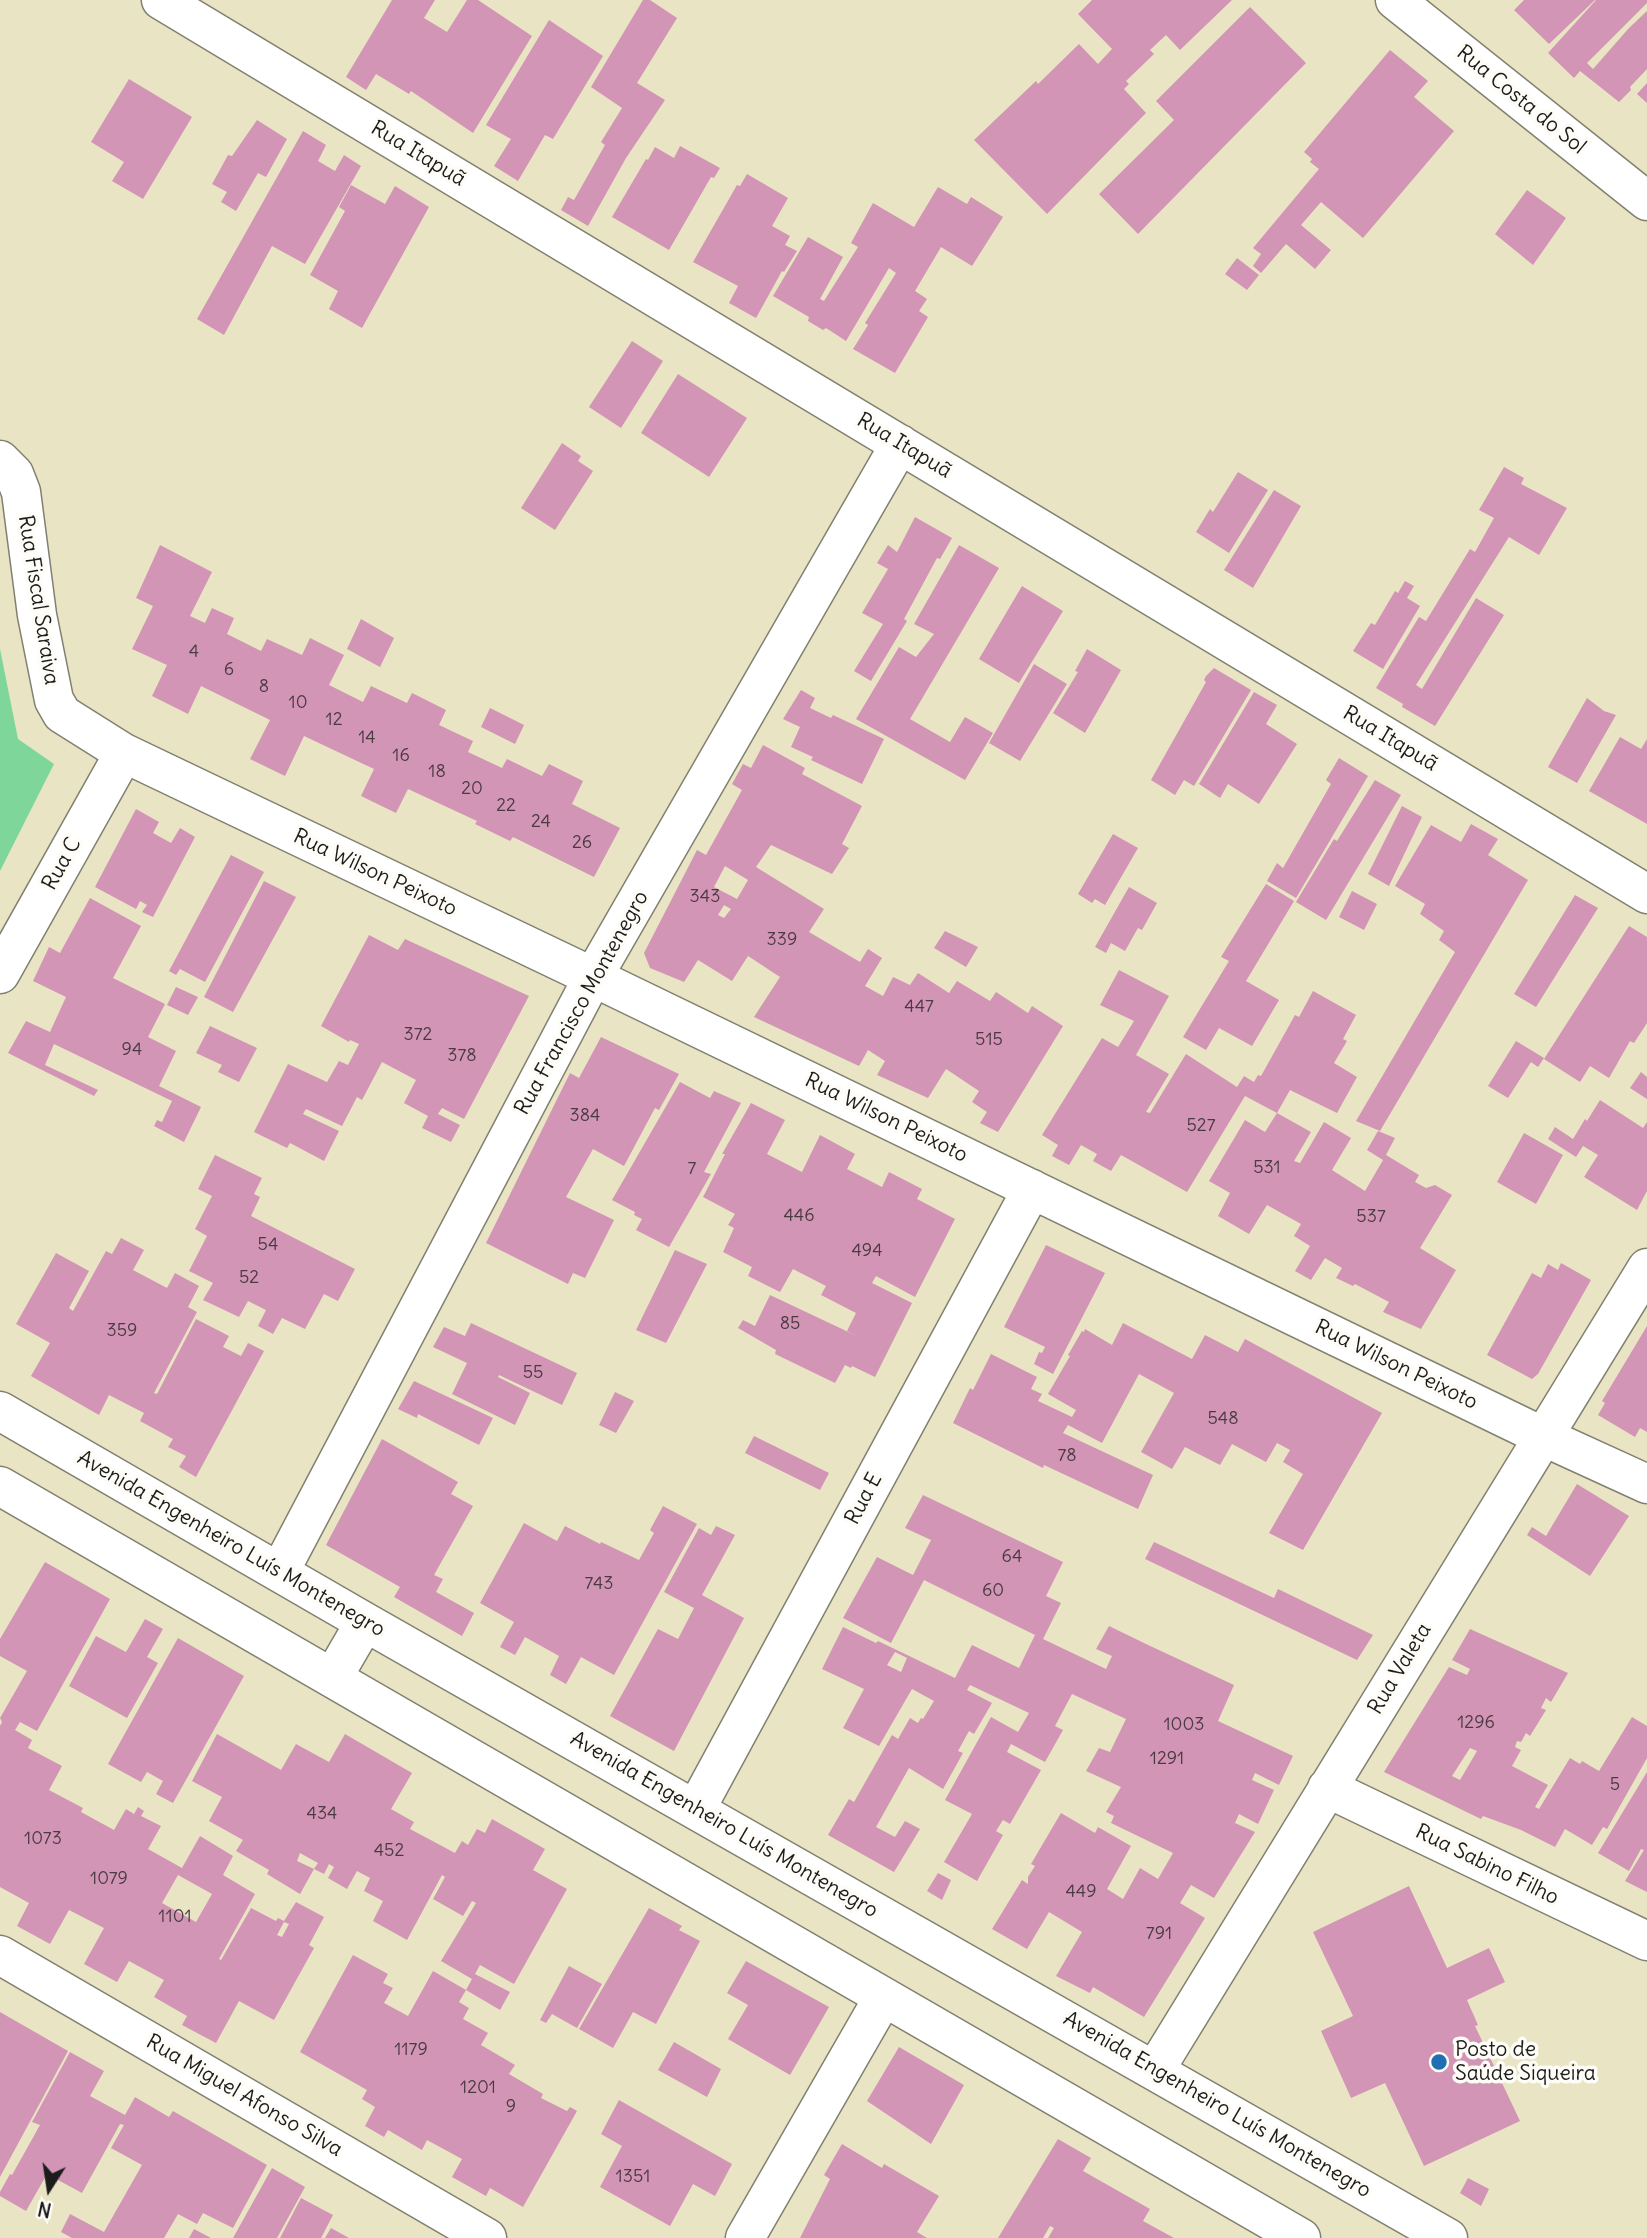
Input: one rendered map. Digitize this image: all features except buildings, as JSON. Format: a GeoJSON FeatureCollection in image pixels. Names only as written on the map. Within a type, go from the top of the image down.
{"type":"FeatureCollection","features":[{"type":"Feature","properties":{"kind":"street","name":"Rua Itapuã"},"geometry":{"type":"LineString","coordinates":[[161,0],[1647,894]]}},
{"type":"Feature","properties":{"kind":"street","name":"Rua Costa do Sol"},"geometry":{"type":"LineString","coordinates":[[1395,0],[1647,201]]}},
{"type":"Feature","properties":{"kind":"street","name":"Rua Francisco Montenegro"},"geometry":{"type":"LineString","coordinates":[[280,1571],[593,977],[900,443]]}},
{"type":"Feature","properties":{"kind":"street","name":"Rua Fiscal Saraiva"},"geometry":{"type":"LineString","coordinates":[[0,460],[14,474],[21,492],[37,615],[54,700],[62,714],[124,753]]}},
{"type":"Feature","properties":{"kind":"street","name":"Rua Wilson Peixoto"},"geometry":{"type":"LineString","coordinates":[[124,753],[1542,1436],[1647,1484]]}},
{"type":"Feature","properties":{"kind":"street","name":"Rua C"},"geometry":{"type":"LineString","coordinates":[[0,974],[124,753]]}},
{"type":"Feature","properties":{"kind":"street","name":"Rua E"},"geometry":{"type":"LineString","coordinates":[[696,1809],[1032,1189]]}},
{"type":"Feature","properties":{"kind":"street","name":"Rua Valeta"},"geometry":{"type":"LineString","coordinates":[[1155,2070],[1647,1268]]}},
{"type":"Feature","properties":{"kind":"street","name":"Avenida Engenheiro Luís Montenegro"},"geometry":{"type":"LineString","coordinates":[[0,1411],[365,1622],[1448,2238]]}},
{"type":"Feature","properties":{"kind":"street"},"geometry":{"type":"LineString","coordinates":[[0,1486],[1301,2238]]}},
{"type":"Feature","properties":{"kind":"street"},"geometry":{"type":"LineString","coordinates":[[332,1677],[365,1622]]}},
{"type":"Feature","properties":{"kind":"street","name":"Rua Sabino Filho"},"geometry":{"type":"LineString","coordinates":[[1327,1788],[1647,1941]]}},
{"type":"Feature","properties":{"kind":"street","name":"Rua Miguel Afonso Silva"},"geometry":{"type":"LineString","coordinates":[[0,1955],[487,2238]]}},
{"type":"Feature","properties":{"kind":"street"},"geometry":{"type":"LineString","coordinates":[[745,2238],[883,1998]]}},
{"type":"Feature","properties":{"kind":"green space"},"geometry":{"type":"Polygon","coordinates":[[[0,649],[18,739],[54,764],[0,871],[0,649]]]}},
{"type":"Feature","properties":{"kind":"place","name":"Posto de Saúde Siqueira"},"geometry":{"type":"Point","coordinates":[1439,2062]}}]}
